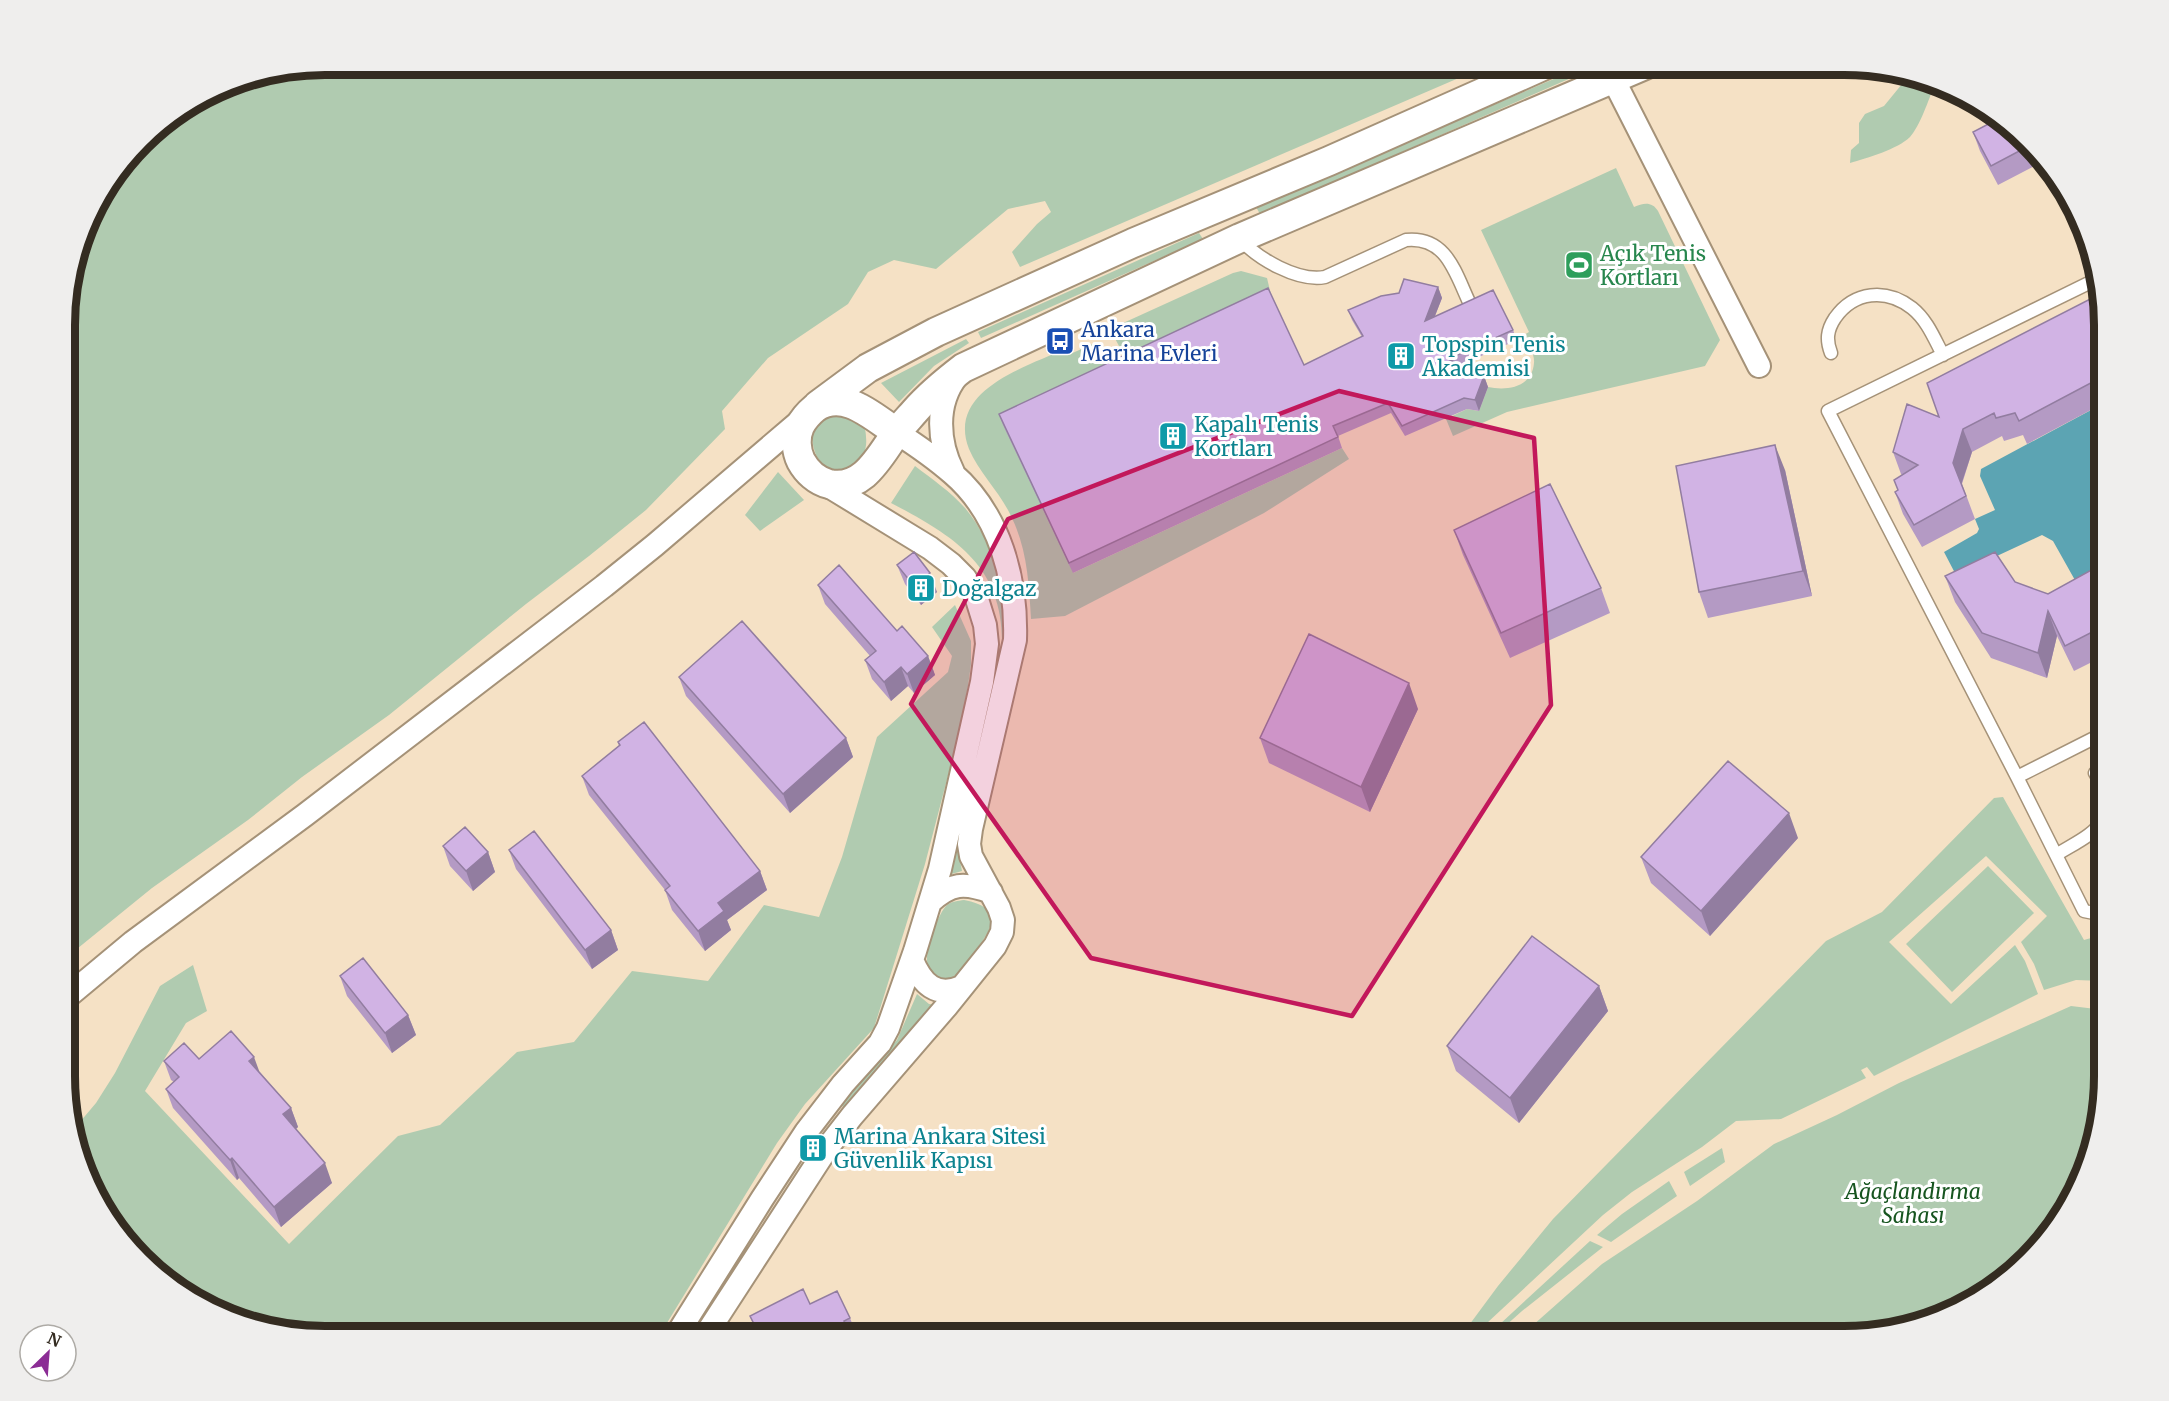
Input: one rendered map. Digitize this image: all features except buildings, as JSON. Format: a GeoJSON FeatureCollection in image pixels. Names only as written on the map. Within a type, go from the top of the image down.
{"type":"FeatureCollection","features":[{"type":"Feature","properties":{"kind":"street"},"geometry":{"type":"LineString","coordinates":[[75,990],[133,942],[305,815],[655,546],[748,463],[861,372],[927,336],[1133,243],[1329,161],[1521,75]]}},
{"type":"Feature","properties":{"kind":"street"},"geometry":{"type":"LineString","coordinates":[[712,1326],[832,1142],[962,987],[995,946],[1002,932],[1003,920],[971,856],[969,844],[1015,640],[1011,577],[996,536],[973,496],[953,474],[897,432],[864,410],[843,401],[824,403],[808,413],[801,425],[797,445],[800,458],[816,478],[839,485],[852,482],[861,477],[881,456],[897,432],[929,396],[963,368],[1240,238],[1603,75]]}},
{"type":"Feature","properties":{"kind":"street"},"geometry":{"type":"LineString","coordinates":[[1612,75],[1759,366]]}},
{"type":"Feature","properties":{"kind":"street"},"geometry":{"type":"LineString","coordinates":[[953,474],[943,446],[941,421],[948,390],[963,368]]}},
{"type":"Feature","properties":{"kind":"street"},"geometry":{"type":"LineString","coordinates":[[682,1326],[806,1132],[843,1084],[880,1043],[888,1028],[940,870],[982,682],[987,644],[984,617],[971,587],[951,564],[930,548],[786,461],[773,458],[748,463]]}},
{"type":"Feature","properties":{"kind":"street"},"geometry":{"type":"LineString","coordinates":[[930,902],[942,891],[965,885],[991,892]]}},
{"type":"Feature","properties":{"kind":"street"},"geometry":{"type":"LineString","coordinates":[[912,960],[921,980],[930,987],[952,992],[962,987]]}},
{"type":"Feature","properties":{"kind":"lane"},"geometry":{"type":"LineString","coordinates":[[1240,238],[1250,250],[1264,260],[1314,279],[1325,277],[1406,240],[1416,239],[1430,242],[1448,258],[1469,302]]}},
{"type":"Feature","properties":{"kind":"lane"},"geometry":{"type":"LineString","coordinates":[[2090,282],[1828,411],[2084,911],[2094,913]]}},
{"type":"Feature","properties":{"kind":"lane"},"geometry":{"type":"LineString","coordinates":[[1831,353],[1827,343],[1828,333],[1838,314],[1847,303],[1859,297],[1872,295],[1898,300],[1919,313],[1943,355]]}},
{"type":"Feature","properties":{"kind":"lane"},"geometry":{"type":"LineString","coordinates":[[2017,777],[2094,738]]}},
{"type":"Feature","properties":{"kind":"lane"},"geometry":{"type":"LineString","coordinates":[[2056,855],[2094,831]]}},
{"type":"Feature","properties":{"kind":"highlighted area"},"geometry":{"type":"Polygon","coordinates":[[[1339,391],[1534,438],[1551,705],[1352,1016],[1091,958],[911,704],[1008,519],[1339,391]]]}},
{"type":"Feature","properties":{"kind":"green space"},"geometry":{"type":"Polygon","coordinates":[[[325,75],[1466,75],[1020,267],[1012,252],[1051,212],[1045,201],[1008,209],[936,269],[894,260],[868,272],[848,304],[768,358],[722,411],[725,429],[646,510],[389,715],[152,888],[75,951],[75,325],[77,293],[88,245],[109,200],[117,186],[148,148],[186,117],[245,88],[293,77],[325,75]]]}},
{"type":"Feature","properties":{"kind":"green space"},"geometry":{"type":"Polygon","coordinates":[[[1563,75],[1578,75],[1260,214],[1256,207],[1563,75]]]}},
{"type":"Feature","properties":{"kind":"green space"},"geometry":{"type":"Polygon","coordinates":[[[1903,83],[1932,91],[1924,112],[1910,137],[1890,149],[1850,163],[1851,150],[1859,143],[1859,123],[1865,114],[1884,106],[1903,83]]]}},
{"type":"Feature","properties":{"kind":"green space"},"geometry":{"type":"Polygon","coordinates":[[[1616,168],[1634,207],[1647,204],[1658,211],[1720,340],[1705,366],[1507,412],[1453,436],[1446,419],[1467,409],[1479,411],[1488,387],[1510,388],[1523,383],[1532,371],[1534,363],[1524,335],[1529,332],[1481,230],[1616,168]]]}},
{"type":"Feature","properties":{"kind":"green space"},"geometry":{"type":"Polygon","coordinates":[[[1199,233],[1203,239],[981,338],[978,332],[1199,233]]]}},
{"type":"Feature","properties":{"kind":"green space"},"geometry":{"type":"Polygon","coordinates":[[[1241,271],[1267,278],[1272,299],[1129,365],[1110,329],[1241,271]]]}},
{"type":"Feature","properties":{"kind":"green space"},"geometry":{"type":"Polygon","coordinates":[[[966,339],[969,343],[934,366],[899,402],[881,383],[966,339]]]}},
{"type":"Feature","properties":{"kind":"green space"},"geometry":{"type":"Polygon","coordinates":[[[1095,343],[1109,375],[1073,573],[1342,448],[1349,459],[1264,513],[1065,616],[1031,619],[1028,579],[1021,541],[1006,507],[969,449],[965,429],[969,411],[979,396],[1011,373],[1065,349],[1068,355],[1095,343]]]}},
{"type":"Feature","properties":{"kind":"green space"},"geometry":{"type":"Polygon","coordinates":[[[841,412],[857,420],[865,430],[865,449],[861,459],[854,466],[845,470],[835,470],[826,467],[819,460],[814,449],[813,437],[819,418],[841,412]]]}},
{"type":"Feature","properties":{"kind":"green space"},"geometry":{"type":"Polygon","coordinates":[[[915,466],[954,497],[976,522],[997,572],[1005,625],[1005,643],[958,850],[962,871],[948,875],[968,800],[1002,646],[1000,618],[994,595],[984,574],[971,557],[935,528],[891,503],[915,466]]]}},
{"type":"Feature","properties":{"kind":"green space"},"geometry":{"type":"Polygon","coordinates":[[[778,472],[804,500],[760,531],[745,515],[778,472]]]}},
{"type":"Feature","properties":{"kind":"green space"},"geometry":{"type":"Polygon","coordinates":[[[955,605],[971,641],[968,686],[957,741],[925,864],[874,1028],[805,1104],[777,1143],[665,1326],[325,1326],[276,1321],[229,1307],[186,1284],[148,1253],[117,1215],[94,1172],[80,1122],[96,1103],[115,1073],[160,986],[193,965],[207,1011],[186,1023],[145,1091],[289,1244],[398,1136],[440,1125],[517,1052],[574,1042],[632,971],[708,981],[764,905],[819,917],[842,857],[877,737],[948,672],[952,656],[932,627],[955,605]]]}},
{"type":"Feature","properties":{"kind":"green space"},"geometry":{"type":"Polygon","coordinates":[[[2003,797],[2084,940],[2094,937],[2094,981],[2076,980],[2044,990],[2034,964],[2021,942],[2047,916],[1986,856],[1889,942],[1951,1004],[2015,945],[2025,961],[2038,994],[1874,1076],[1867,1067],[1861,1070],[1866,1078],[1781,1119],[1736,1121],[1702,1147],[1632,1192],[1603,1215],[1484,1326],[1468,1326],[1553,1219],[1826,941],[1882,912],[1994,798],[2003,797]]]}},
{"type":"Feature","properties":{"kind":"green space"},"geometry":{"type":"Polygon","coordinates":[[[1988,866],[2034,913],[1952,992],[1906,944],[1988,866]]]}},
{"type":"Feature","properties":{"kind":"green space"},"geometry":{"type":"Polygon","coordinates":[[[964,900],[978,904],[991,915],[989,930],[956,975],[948,979],[939,979],[929,970],[927,955],[936,923],[947,905],[964,900]]]}},
{"type":"Feature","properties":{"kind":"green space"},"geometry":{"type":"Polygon","coordinates":[[[917,994],[929,1004],[937,1005],[849,1108],[843,1108],[842,1104],[897,1040],[917,994]]]}},
{"type":"Feature","properties":{"kind":"green space","name":"Ağaçlandırma Sahası"},"geometry":{"type":"Polygon","coordinates":[[[2071,1006],[2094,1009],[2092,1108],[2075,1172],[2052,1215],[2032,1241],[2009,1264],[1983,1284],[1924,1313],[1876,1324],[1844,1326],[1532,1326],[1602,1264],[1697,1201],[1774,1144],[1899,1083],[2071,1006]]]}},
{"type":"Feature","properties":{"kind":"green space"},"geometry":{"type":"Polygon","coordinates":[[[1722,1148],[1725,1162],[1690,1186],[1684,1172],[1722,1148]]]}},
{"type":"Feature","properties":{"kind":"green space"},"geometry":{"type":"Polygon","coordinates":[[[1669,1181],[1677,1196],[1611,1242],[1597,1235],[1622,1214],[1669,1181]]]}},
{"type":"Feature","properties":{"kind":"green space"},"geometry":{"type":"Polygon","coordinates":[[[1590,1241],[1603,1247],[1505,1326],[1498,1326],[1590,1241]]]}},
{"type":"Feature","properties":{"kind":"water"},"geometry":{"type":"Polygon","coordinates":[[[2094,408],[2094,593],[2085,598],[2053,541],[2042,535],[1956,575],[1944,552],[1977,533],[1979,529],[1975,519],[1995,510],[1980,476],[1981,469],[2094,408]]]}},
{"type":"Feature","properties":{"kind":"place","name":"Açık Tenis Kortları"},"geometry":{"type":"Point","coordinates":[1579,265]}},
{"type":"Feature","properties":{"kind":"place","name":"Ankara Marina Evleri"},"geometry":{"type":"Point","coordinates":[1060,341]}},
{"type":"Feature","properties":{"kind":"place","name":"Topspin Tenis Akademisi"},"geometry":{"type":"Point","coordinates":[1401,356]}},
{"type":"Feature","properties":{"kind":"place","name":"Kapalı Tenis Kortları"},"geometry":{"type":"Point","coordinates":[1173,436]}},
{"type":"Feature","properties":{"kind":"place","name":"Doğalgaz"},"geometry":{"type":"Point","coordinates":[921,588]}},
{"type":"Feature","properties":{"kind":"place","name":"Marina Ankara Sitesi Güvenlik Kapısı"},"geometry":{"type":"Point","coordinates":[813,1148]}}]}
